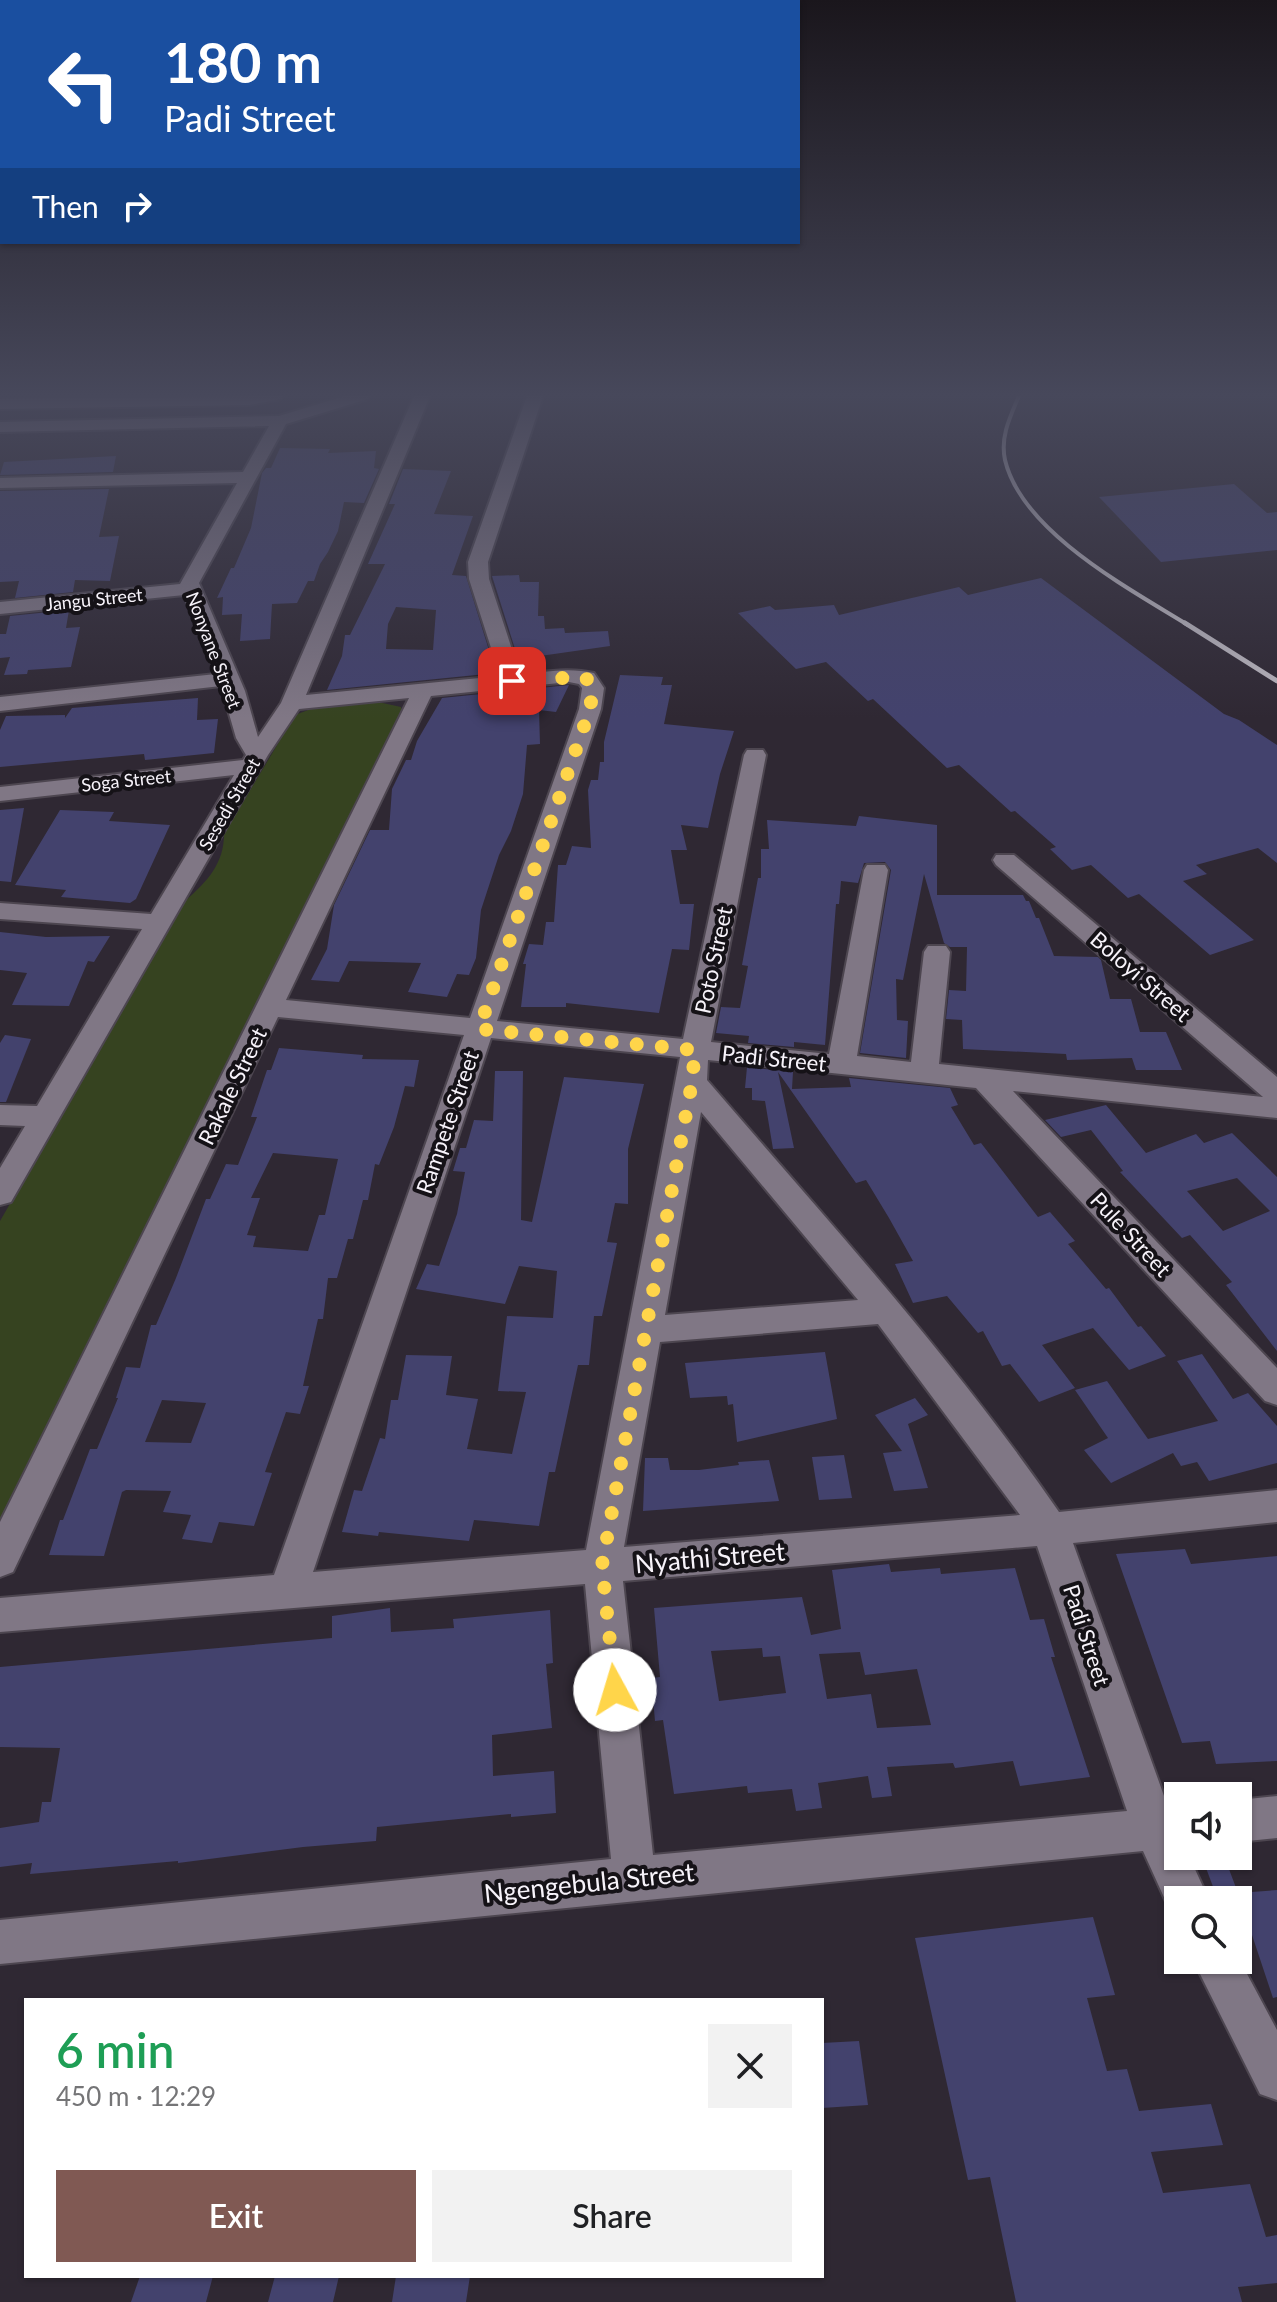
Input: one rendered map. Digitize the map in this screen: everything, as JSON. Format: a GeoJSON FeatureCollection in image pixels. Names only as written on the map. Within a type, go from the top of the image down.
{"type":"FeatureCollection","features":[{"type":"Feature","properties":{"kind":"street","name":"Nonyane Street"},"geometry":{"type":"LineString","coordinates":[[232,503],[196,565],[189,589],[229,679],[254,760]]}},
{"type":"Feature","properties":{"kind":"street","name":"Sesedi Street"},"geometry":{"type":"LineString","coordinates":[[0,1194],[254,760],[292,703],[377,503]]}},
{"type":"Feature","properties":{"kind":"street"},"geometry":{"type":"LineString","coordinates":[[292,703],[512,681],[479,579],[478,562],[498,503]]}},
{"type":"Feature","properties":{"kind":"street","name":"Jangu Street"},"geometry":{"type":"LineString","coordinates":[[0,608],[189,589]]}},
{"type":"Feature","properties":{"kind":"street","name":"Rampete Street"},"geometry":{"type":"LineString","coordinates":[[287,1593],[590,709],[593,688],[586,678],[512,681]]}},
{"type":"Feature","properties":{"kind":"street"},"geometry":{"type":"LineString","coordinates":[[0,704],[229,679]]}},
{"type":"Feature","properties":{"kind":"street","name":"Rakale Street"},"geometry":{"type":"LineString","coordinates":[[0,1560],[423,691]]}},
{"type":"Feature","properties":{"kind":"street","name":"Poto Street"},"geometry":{"type":"LineString","coordinates":[[634,1878],[602,1565],[755,755]]}},
{"type":"Feature","properties":{"kind":"street","name":"Soga Street"},"geometry":{"type":"LineString","coordinates":[[0,794],[254,760]]}},
{"type":"Feature","properties":{"kind":"street","name":"Boloyi Street"},"geometry":{"type":"LineString","coordinates":[[1005,860],[1277,1093]]}},
{"type":"Feature","properties":{"kind":"street"},"geometry":{"type":"LineString","coordinates":[[841,1065],[876,870]]}},
{"type":"Feature","properties":{"kind":"street"},"geometry":{"type":"LineString","coordinates":[[0,911],[161,923]]}},
{"type":"Feature","properties":{"kind":"street"},"geometry":{"type":"LineString","coordinates":[[924,1072],[937,952]]}},
{"type":"Feature","properties":{"kind":"street","name":"Padi Street"},"geometry":{"type":"LineString","coordinates":[[271,1007],[479,1029],[694,1066],[841,1065],[1277,1108]]}},
{"type":"Feature","properties":{"kind":"street","name":"Padi Street"},"geometry":{"type":"LineString","coordinates":[[694,1066],[1019,1483],[1050,1529],[1164,1823]]}},
{"type":"Feature","properties":{"kind":"street","name":"Pule Street"},"geometry":{"type":"LineString","coordinates":[[984,1078],[1277,1391]]}},
{"type":"Feature","properties":{"kind":"street"},"geometry":{"type":"LineString","coordinates":[[0,1115],[45,1117]]}},
{"type":"Feature","properties":{"kind":"street"},"geometry":{"type":"LineString","coordinates":[[644,1330],[886,1311]]}},
{"type":"Feature","properties":{"kind":"street","name":"Nyathi Street"},"geometry":{"type":"LineString","coordinates":[[0,1615],[1050,1529],[1277,1506]]}},
{"type":"Feature","properties":{"kind":"street"},"geometry":{"type":"LineString","coordinates":[[1252,1820],[1277,1817]]}},
{"type":"Feature","properties":{"kind":"street","name":"Ngengebula Street"},"geometry":{"type":"LineString","coordinates":[[0,1942],[1164,1828]]}},
{"type":"Feature","properties":{"kind":"street"},"geometry":{"type":"LineString","coordinates":[[1222,1974],[1277,2077]]}},
{"type":"Feature","properties":{"kind":"green space"},"geometry":{"type":"Polygon","coordinates":[[[378,702],[401,707],[402,715],[0,1527],[0,1221],[186,900],[218,863],[224,834],[295,715],[316,707],[378,702]]]}},
{"type":"Feature","properties":{"kind":"building"},"geometry":{"type":"Polygon","coordinates":[[[0,503],[106,503],[99,537],[119,536],[110,581],[75,580],[73,592],[15,598],[19,581],[0,582],[0,503]]]}},
{"type":"Feature","properties":{"kind":"building"},"geometry":{"type":"Polygon","coordinates":[[[256,503],[344,503],[338,531],[314,581],[308,581],[297,603],[272,604],[270,639],[240,641],[242,614],[222,615],[223,597],[217,598],[251,528],[256,503]]]}},
{"type":"Feature","properties":{"kind":"building"},"geometry":{"type":"Polygon","coordinates":[[[438,503],[434,514],[473,516],[452,575],[466,576],[496,673],[327,690],[342,656],[345,635],[350,635],[385,564],[368,564],[395,504],[389,504],[438,503]],[[396,607],[388,624],[386,649],[433,650],[436,610],[396,607]]]}},
{"type":"Feature","properties":{"kind":"building"},"geometry":{"type":"Polygon","coordinates":[[[1105,503],[1256,503],[1267,513],[1277,512],[1277,550],[1161,562],[1105,503]]]}},
{"type":"Feature","properties":{"kind":"building"},"geometry":{"type":"Polygon","coordinates":[[[519,575],[520,582],[539,582],[538,616],[544,616],[545,629],[564,628],[565,633],[608,631],[610,646],[533,657],[534,670],[522,671],[492,576],[519,575]]]}},
{"type":"Feature","properties":{"kind":"building"},"geometry":{"type":"Polygon","coordinates":[[[1041,578],[1224,714],[1277,745],[1277,863],[1258,848],[1196,865],[1207,874],[1183,881],[1254,940],[1210,955],[1139,894],[1128,898],[1091,865],[1072,870],[1050,849],[1056,847],[1015,811],[1011,812],[959,765],[947,768],[873,699],[868,701],[826,662],[796,669],[738,613],[770,606],[775,610],[834,605],[839,615],[959,587],[968,595],[1041,578]]]}},
{"type":"Feature","properties":{"kind":"building"},"geometry":{"type":"Polygon","coordinates":[[[69,610],[66,628],[80,627],[71,667],[4,675],[10,657],[0,658],[0,634],[6,634],[10,616],[69,610]]]}},
{"type":"Feature","properties":{"kind":"building"},"geometry":{"type":"Polygon","coordinates":[[[620,675],[663,677],[661,685],[672,685],[664,724],[734,731],[708,828],[681,825],[687,850],[671,850],[680,904],[694,904],[689,950],[672,949],[659,1013],[566,1003],[566,1007],[521,1007],[526,964],[523,964],[529,944],[543,945],[546,922],[554,922],[558,865],[566,865],[572,846],[591,848],[588,790],[591,780],[598,780],[600,762],[604,762],[604,742],[620,675]]]}},
{"type":"Feature","properties":{"kind":"building"},"geometry":{"type":"Polygon","coordinates":[[[569,685],[556,712],[539,710],[540,744],[527,745],[523,794],[481,910],[476,958],[469,975],[457,974],[447,997],[408,992],[421,963],[349,961],[339,982],[311,980],[327,949],[334,905],[370,830],[389,830],[392,789],[406,760],[411,760],[417,741],[442,698],[569,685]]]}},
{"type":"Feature","properties":{"kind":"building"},"geometry":{"type":"Polygon","coordinates":[[[198,698],[197,720],[218,719],[214,753],[145,760],[144,754],[0,767],[0,730],[6,716],[65,715],[65,718],[72,708],[198,698]]]}},
{"type":"Feature","properties":{"kind":"building"},"geometry":{"type":"Polygon","coordinates":[[[24,808],[11,882],[0,881],[0,810],[24,808]]]}},
{"type":"Feature","properties":{"kind":"building"},"geometry":{"type":"Polygon","coordinates":[[[60,810],[114,812],[109,821],[170,825],[136,899],[130,903],[61,897],[66,890],[15,885],[60,810]]]}},
{"type":"Feature","properties":{"kind":"building"},"geometry":{"type":"Polygon","coordinates":[[[859,816],[937,825],[937,895],[1023,895],[1036,918],[1039,918],[1054,956],[1098,957],[1110,999],[1131,999],[1140,1032],[1166,1032],[1182,1070],[1136,1070],[1132,1058],[1067,1060],[1066,1054],[963,1049],[962,1020],[946,1019],[949,990],[966,991],[967,947],[950,947],[944,943],[924,874],[903,980],[896,979],[897,1020],[908,1021],[906,1058],[860,1053],[891,870],[885,862],[864,863],[858,883],[841,881],[839,904],[836,904],[825,1045],[794,1042],[794,1047],[748,1043],[749,1036],[716,1033],[721,1007],[740,1008],[748,966],[742,965],[758,878],[761,878],[761,849],[769,849],[767,820],[856,826],[859,816]]]}},
{"type":"Feature","properties":{"kind":"building"},"geometry":{"type":"Polygon","coordinates":[[[0,932],[46,937],[110,936],[94,962],[88,961],[69,1006],[12,1005],[27,973],[0,970],[0,932]]]}},
{"type":"Feature","properties":{"kind":"building"},"geometry":{"type":"Polygon","coordinates":[[[5,1035],[31,1039],[6,1102],[0,1102],[0,1043],[5,1035]]]}},
{"type":"Feature","properties":{"kind":"building"},"geometry":{"type":"Polygon","coordinates":[[[279,1048],[363,1055],[362,1059],[419,1060],[414,1087],[405,1086],[394,1127],[379,1165],[375,1164],[368,1200],[363,1200],[353,1239],[348,1239],[337,1278],[328,1278],[323,1319],[318,1319],[303,1386],[309,1386],[300,1414],[286,1412],[265,1472],[272,1473],[254,1526],[219,1522],[212,1543],[182,1539],[191,1515],[163,1512],[171,1491],[126,1490],[122,1492],[104,1556],[49,1555],[90,1449],[97,1449],[118,1398],[126,1367],[140,1368],[151,1325],[156,1325],[206,1199],[210,1199],[226,1164],[238,1165],[257,1117],[251,1117],[267,1070],[271,1070],[279,1048]],[[273,1153],[251,1198],[260,1198],[247,1235],[256,1236],[253,1247],[308,1251],[319,1215],[325,1215],[338,1159],[273,1153]],[[162,1400],[145,1442],[191,1443],[206,1403],[162,1400]]]}},
{"type":"Feature","properties":{"kind":"building"},"geometry":{"type":"Polygon","coordinates":[[[747,1067],[793,1072],[792,1089],[851,1087],[849,1078],[950,1088],[958,1105],[951,1107],[974,1145],[981,1143],[1038,1217],[1050,1212],[1075,1241],[1068,1244],[1166,1356],[1129,1370],[1093,1328],[1042,1345],[1075,1388],[1039,1402],[1010,1364],[1002,1366],[983,1331],[978,1333],[947,1296],[913,1303],[895,1264],[913,1261],[889,1218],[866,1180],[856,1183],[778,1072],[794,1148],[773,1149],[765,1101],[752,1100],[752,1088],[745,1088],[747,1067]]]}},
{"type":"Feature","properties":{"kind":"building"},"geometry":{"type":"Polygon","coordinates":[[[495,1071],[523,1071],[521,1220],[532,1222],[564,1077],[644,1084],[628,1149],[628,1204],[615,1203],[607,1242],[617,1243],[602,1316],[594,1316],[589,1365],[578,1365],[555,1472],[549,1472],[539,1526],[474,1520],[469,1541],[379,1532],[378,1536],[342,1532],[354,1490],[362,1491],[380,1438],[385,1439],[391,1400],[398,1400],[406,1355],[452,1356],[446,1395],[478,1399],[467,1449],[512,1454],[526,1392],[498,1391],[507,1316],[553,1318],[557,1271],[519,1266],[505,1304],[416,1289],[427,1264],[439,1266],[457,1214],[465,1172],[453,1171],[460,1148],[466,1148],[474,1120],[493,1121],[495,1071]]]}},
{"type":"Feature","properties":{"kind":"building"},"geometry":{"type":"Polygon","coordinates":[[[1106,1105],[1146,1153],[1196,1134],[1204,1143],[1232,1133],[1277,1177],[1277,1351],[1226,1285],[1232,1282],[1190,1235],[1182,1238],[1120,1172],[1123,1171],[1091,1130],[1061,1137],[1045,1120],[1106,1105]],[[1237,1178],[1187,1191],[1223,1231],[1270,1211],[1237,1178]]]}},
{"type":"Feature","properties":{"kind":"building"},"geometry":{"type":"Polygon","coordinates":[[[825,1352],[837,1419],[737,1442],[733,1404],[728,1405],[727,1396],[690,1398],[685,1363],[825,1352]]]}},
{"type":"Feature","properties":{"kind":"building"},"geometry":{"type":"Polygon","coordinates":[[[1202,1354],[1233,1399],[1248,1393],[1277,1426],[1277,1463],[1209,1481],[1197,1462],[1181,1466],[1173,1453],[1111,1483],[1084,1450],[1108,1438],[1075,1390],[1107,1381],[1148,1439],[1218,1421],[1177,1361],[1202,1354]]]}},
{"type":"Feature","properties":{"kind":"building"},"geometry":{"type":"Polygon","coordinates":[[[915,1398],[928,1415],[908,1424],[928,1488],[894,1491],[883,1453],[902,1451],[875,1415],[915,1398]]]}},
{"type":"Feature","properties":{"kind":"building"},"geometry":{"type":"Polygon","coordinates":[[[844,1455],[852,1498],[819,1500],[812,1457],[844,1455]]]}},
{"type":"Feature","properties":{"kind":"building"},"geometry":{"type":"Polygon","coordinates":[[[645,1458],[668,1458],[670,1470],[699,1470],[739,1465],[738,1462],[769,1460],[779,1501],[643,1511],[645,1458]]]}},
{"type":"Feature","properties":{"kind":"building"},"geometry":{"type":"Polygon","coordinates":[[[1185,1549],[1191,1564],[1277,1556],[1277,1761],[1216,1764],[1210,1741],[1182,1743],[1116,1554],[1185,1549]]]}},
{"type":"Feature","properties":{"kind":"building"},"geometry":{"type":"Polygon","coordinates":[[[889,1564],[891,1572],[940,1568],[941,1574],[1015,1568],[1030,1620],[1044,1619],[1055,1657],[1051,1657],[1090,1777],[1020,1786],[1013,1761],[955,1768],[953,1763],[887,1767],[892,1796],[872,1798],[868,1776],[818,1783],[822,1808],[796,1811],[792,1789],[748,1793],[747,1786],[674,1794],[663,1720],[655,1721],[651,1678],[660,1677],[654,1608],[802,1597],[811,1635],[841,1629],[832,1570],[889,1564]],[[762,1648],[711,1651],[719,1701],[786,1693],[780,1656],[763,1657],[762,1648]],[[860,1652],[819,1654],[827,1699],[871,1694],[877,1728],[931,1725],[917,1669],[865,1675],[860,1652]]]}},
{"type":"Feature","properties":{"kind":"building"},"geometry":{"type":"Polygon","coordinates":[[[390,1608],[391,1632],[454,1628],[453,1619],[550,1610],[553,1663],[546,1664],[552,1728],[492,1735],[493,1776],[554,1771],[556,1813],[511,1817],[511,1814],[377,1827],[376,1841],[178,1863],[30,1874],[32,1863],[0,1867],[0,1828],[39,1822],[42,1802],[51,1802],[60,1748],[0,1747],[0,1667],[332,1638],[332,1616],[390,1608]]]}},
{"type":"Feature","properties":{"kind":"building"},"geometry":{"type":"Polygon","coordinates":[[[1207,1870],[1229,1870],[1235,1886],[1213,1886],[1207,1870]]]}},
{"type":"Feature","properties":{"kind":"building"},"geometry":{"type":"Polygon","coordinates":[[[1277,1890],[1277,1997],[1273,1998],[1252,1935],[1252,1892],[1277,1890]]]}},
{"type":"Feature","properties":{"kind":"building"},"geometry":{"type":"Polygon","coordinates":[[[1093,1917],[1115,1995],[1087,1998],[1107,2071],[1127,2069],[1139,2111],[1211,2104],[1223,2145],[1151,2152],[1163,2193],[1250,2184],[1266,2237],[1277,2235],[1277,2283],[1238,2287],[1242,2302],[1016,2302],[990,2177],[968,2180],[915,1938],[1093,1917]]]}},
{"type":"Feature","properties":{"kind":"building"},"geometry":{"type":"Polygon","coordinates":[[[859,2041],[868,2105],[824,2108],[824,2043],[859,2041]]]}},
{"type":"Feature","properties":{"kind":"building"},"geometry":{"type":"Polygon","coordinates":[[[139,2278],[212,2278],[206,2302],[131,2302],[139,2278]]]}},
{"type":"Feature","properties":{"kind":"building"},"geometry":{"type":"Polygon","coordinates":[[[274,2278],[339,2278],[333,2302],[268,2302],[274,2278]]]}},
{"type":"Feature","properties":{"kind":"building"},"geometry":{"type":"Polygon","coordinates":[[[396,2278],[470,2278],[466,2302],[392,2302],[396,2278]]]}},
{"type":"Feature","properties":{"kind":"railway"},"geometry":{"type":"LineString","coordinates":[[1028,503],[1055,534],[1081,556],[1188,625]]}},
{"type":"Feature","properties":{"kind":"railway"},"geometry":{"type":"LineString","coordinates":[[1185,623],[1277,681]]}},
{"type":"Feature","properties":{"kind":"route"},"geometry":{"type":"LineString","coordinates":[[512,681],[581,677],[586,678],[593,688],[590,709],[479,1029],[695,1050],[692,1082],[602,1565],[615,1690]]}}]}
